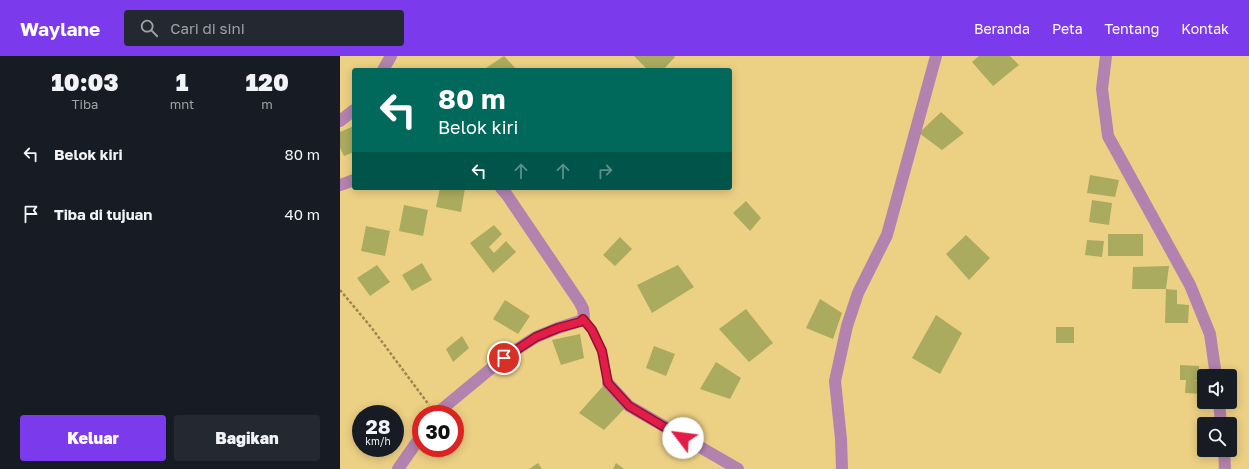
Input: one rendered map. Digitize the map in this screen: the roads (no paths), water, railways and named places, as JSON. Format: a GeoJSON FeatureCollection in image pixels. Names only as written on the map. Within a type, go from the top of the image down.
{"type":"FeatureCollection","features":[{"type":"Feature","properties":{"kind":"street"},"geometry":{"type":"LineString","coordinates":[[384,68],[391,56]]}},
{"type":"Feature","properties":{"kind":"street"},"geometry":{"type":"LineString","coordinates":[[842,469],[841,439],[835,381],[847,326],[858,293],[887,235],[936,56]]}},
{"type":"Feature","properties":{"kind":"street"},"geometry":{"type":"LineString","coordinates":[[1106,56],[1102,89],[1108,136],[1190,285],[1210,334],[1215,369]]}},
{"type":"Feature","properties":{"kind":"street"},"geometry":{"type":"LineString","coordinates":[[340,121],[352,112]]}},
{"type":"Feature","properties":{"kind":"street"},"geometry":{"type":"LineString","coordinates":[[340,185],[352,181]]}},
{"type":"Feature","properties":{"kind":"street"},"geometry":{"type":"LineString","coordinates":[[441,405],[514,351],[536,337],[558,328],[580,322],[583,319],[584,314],[580,303],[503,190]]}},
{"type":"Feature","properties":{"kind":"street"},"geometry":{"type":"LineString","coordinates":[[608,383],[629,406],[738,469]]}},
{"type":"Feature","properties":{"kind":"street"},"geometry":{"type":"LineString","coordinates":[[398,469],[412,449]]}},
{"type":"Feature","properties":{"kind":"street"},"geometry":{"type":"LineString","coordinates":[[1224,457],[1225,469]]}},
{"type":"Feature","properties":{"kind":"lane"},"geometry":{"type":"LineString","coordinates":[[583,319],[592,330],[602,351],[608,383]]}}]}
